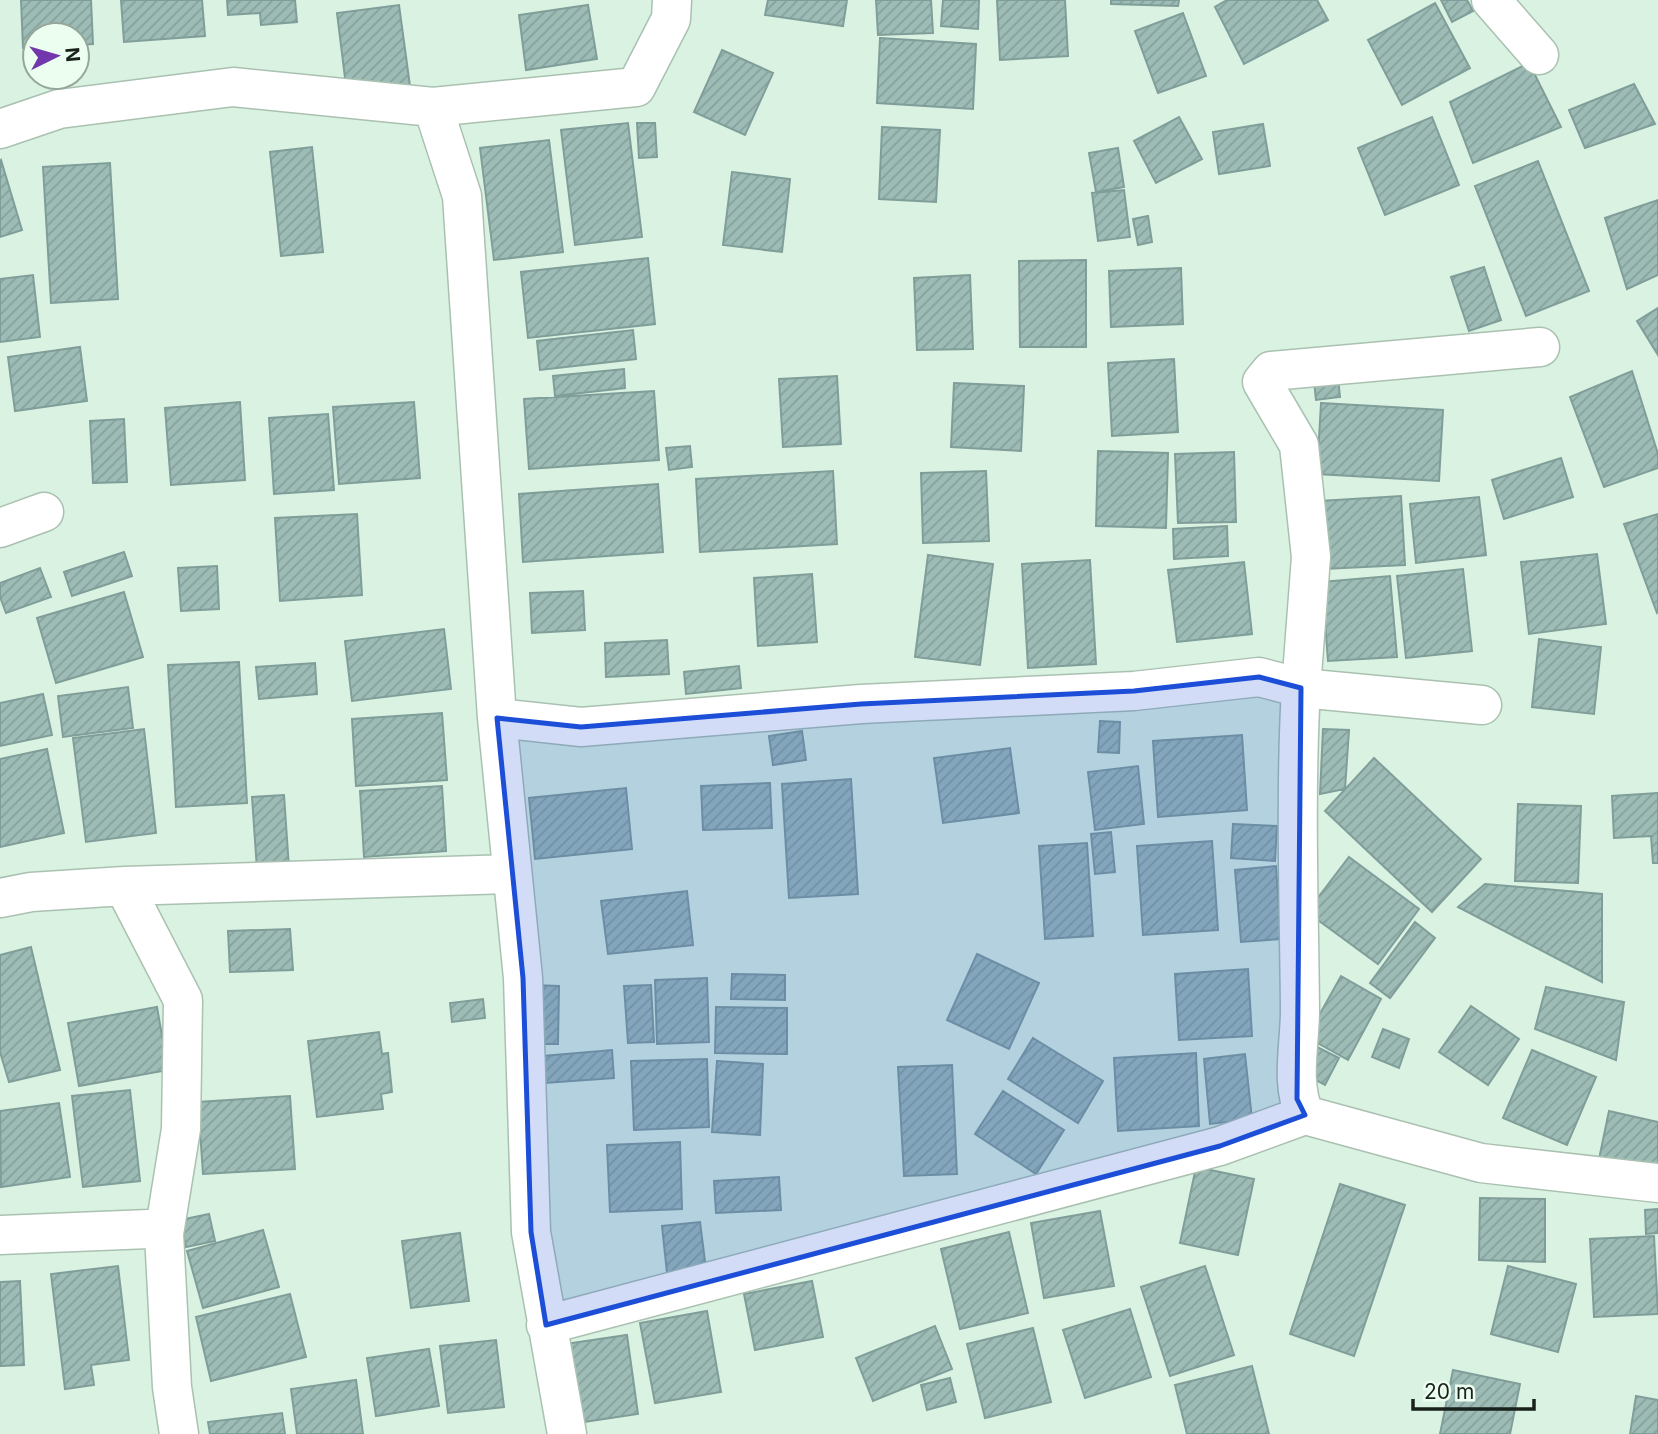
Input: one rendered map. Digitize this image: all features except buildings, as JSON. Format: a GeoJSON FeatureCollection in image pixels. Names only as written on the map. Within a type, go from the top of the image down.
{"type":"FeatureCollection","features":[{"type":"Feature","properties":{"kind":"street"},"geometry":{"type":"LineString","coordinates":[[0,129],[59,109],[233,87],[433,107],[636,88],[671,19],[672,0]]}},
{"type":"Feature","properties":{"kind":"street"},"geometry":{"type":"LineString","coordinates":[[1491,0],[1539,55]]}},
{"type":"Feature","properties":{"kind":"street"},"geometry":{"type":"LineString","coordinates":[[433,107],[462,196],[497,718],[523,978],[531,1232],[567,1434]]}},
{"type":"Feature","properties":{"kind":"street"},"geometry":{"type":"LineString","coordinates":[[1305,1115],[1297,1098],[1300,1030],[1298,745],[1311,557],[1299,445],[1262,382],[1271,371],[1540,347]]}},
{"type":"Feature","properties":{"kind":"street"},"geometry":{"type":"LineString","coordinates":[[0,528],[44,512]]}},
{"type":"Feature","properties":{"kind":"street"},"geometry":{"type":"LineString","coordinates":[[497,718],[581,727],[861,704],[1134,691],[1259,677],[1301,688],[1482,705]]}},
{"type":"Feature","properties":{"kind":"street"},"geometry":{"type":"LineString","coordinates":[[0,898],[31,892],[124,886],[512,874]]}},
{"type":"Feature","properties":{"kind":"street"},"geometry":{"type":"LineString","coordinates":[[124,886],[183,1000],[181,1129],[164,1234],[172,1387],[179,1434]]}},
{"type":"Feature","properties":{"kind":"street"},"geometry":{"type":"LineString","coordinates":[[546,1325],[1220,1146],[1305,1115],[1481,1163],[1658,1183]]}},
{"type":"Feature","properties":{"kind":"street"},"geometry":{"type":"LineString","coordinates":[[0,1235],[149,1229],[164,1234]]}},
{"type":"Feature","properties":{"kind":"highlighted area"},"geometry":{"type":"Polygon","coordinates":[[[1259,677],[1301,688],[1297,1099],[1305,1115],[1220,1146],[546,1325],[531,1232],[523,978],[497,718],[581,727],[861,704],[1134,691],[1259,677]]]}}]}
